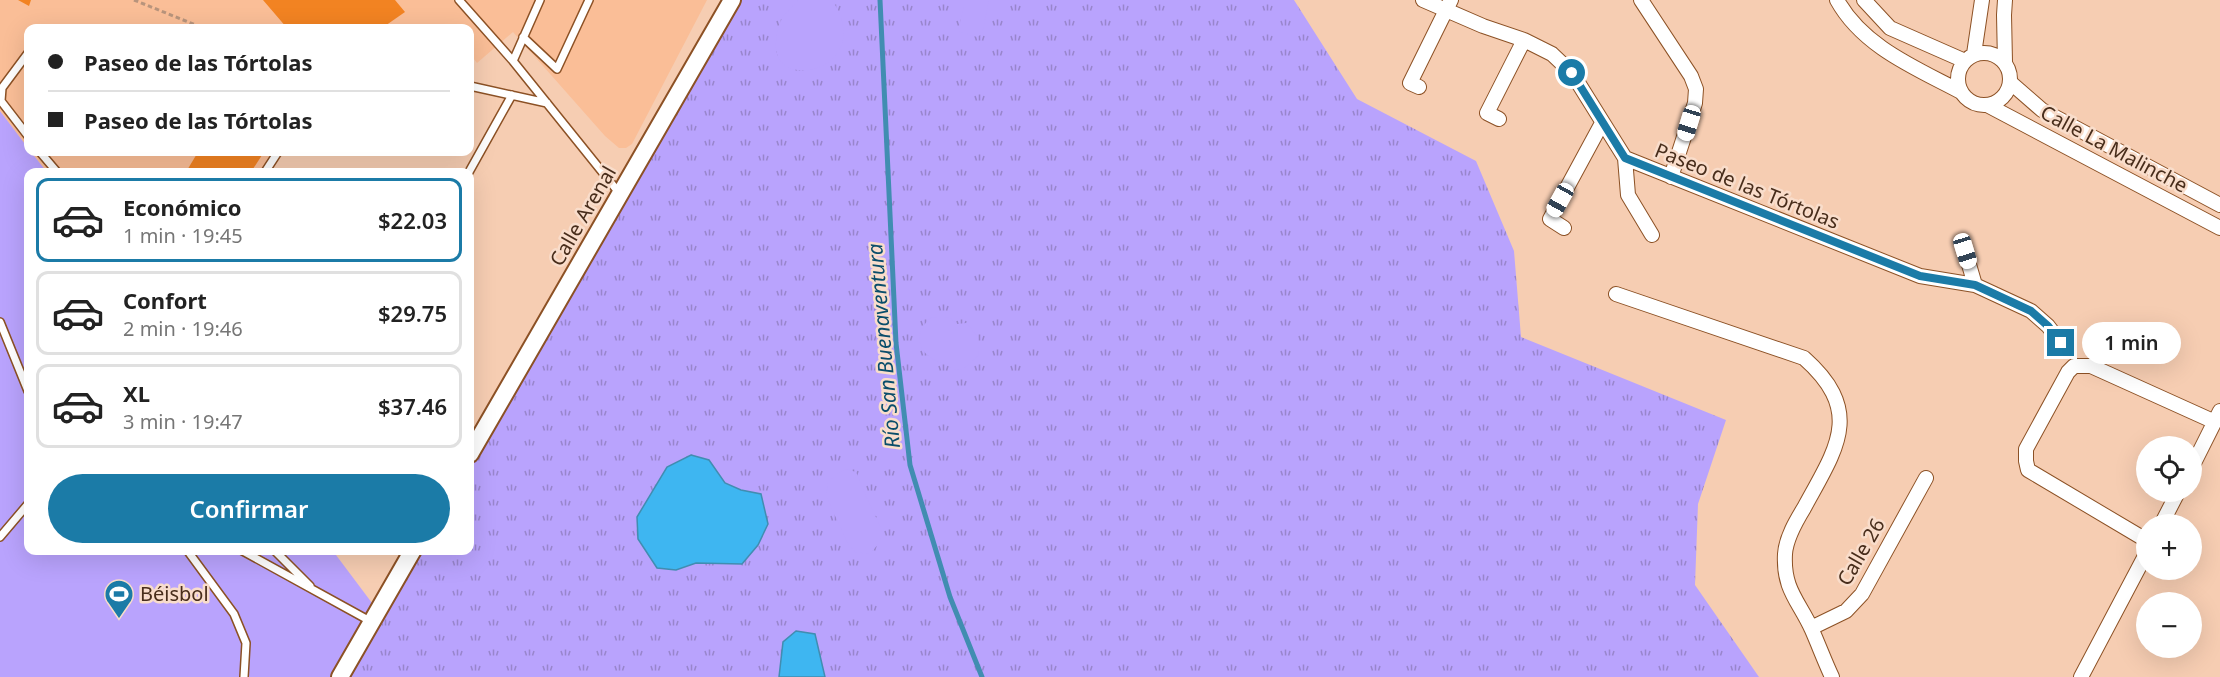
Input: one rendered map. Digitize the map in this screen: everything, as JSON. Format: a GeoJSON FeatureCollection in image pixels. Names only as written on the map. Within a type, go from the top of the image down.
{"type":"FeatureCollection","features":[{"type":"Feature","properties":{"kind":"street","name":"Calle Arenal"},"geometry":{"type":"LineString","coordinates":[[474,447],[732,0]]}},
{"type":"Feature","properties":{"kind":"street","name":"Paseo de las Tórtolas"},"geometry":{"type":"LineString","coordinates":[[1423,0],[1449,5],[1552,54],[1572,73],[1625,158],[1920,276],[1975,285],[2031,311],[2048,326],[2061,343]]}},
{"type":"Feature","properties":{"kind":"street"},"geometry":{"type":"LineString","coordinates":[[1641,0],[1691,76],[1696,89],[1695,104],[1671,177]]}},
{"type":"Feature","properties":{"kind":"street"},"geometry":{"type":"LineString","coordinates":[[1837,0],[1844,13],[1880,48],[1961,92],[1968,100],[1978,105],[1989,106],[2000,101],[2007,93],[2011,83],[2010,72],[2005,62],[2006,0]]}},
{"type":"Feature","properties":{"kind":"street"},"geometry":{"type":"LineString","coordinates":[[1864,0],[1890,28],[1970,58]]}},
{"type":"Feature","properties":{"kind":"street"},"geometry":{"type":"LineString","coordinates":[[1970,58],[1982,0]]}},
{"type":"Feature","properties":{"kind":"street"},"geometry":{"type":"LineString","coordinates":[[1419,87],[1410,82],[1449,5]]}},
{"type":"Feature","properties":{"kind":"street"},"geometry":{"type":"LineString","coordinates":[[1499,119],[1486,113],[1524,40]]}},
{"type":"Feature","properties":{"kind":"street"},"geometry":{"type":"LineString","coordinates":[[1961,92],[1958,81],[1959,70],[1970,58],[1985,53],[1996,55],[2005,62]]}},
{"type":"Feature","properties":{"kind":"street","name":"Calle La Malinche"},"geometry":{"type":"LineString","coordinates":[[2011,83],[2042,110],[2220,205]]}},
{"type":"Feature","properties":{"kind":"street","name":"Calle La Malinche"},"geometry":{"type":"LineString","coordinates":[[1989,106],[2220,228]]}},
{"type":"Feature","properties":{"kind":"street"},"geometry":{"type":"LineString","coordinates":[[1564,228],[1550,219],[1602,123]]}},
{"type":"Feature","properties":{"kind":"street"},"geometry":{"type":"LineString","coordinates":[[1625,158],[1628,195],[1653,235]]}},
{"type":"Feature","properties":{"kind":"street"},"geometry":{"type":"LineString","coordinates":[[1965,251],[1975,285]]}},
{"type":"Feature","properties":{"kind":"street"},"geometry":{"type":"LineString","coordinates":[[1616,294],[1804,358],[1823,375],[1835,396],[1841,420],[1836,444],[1795,524],[1785,551],[1785,576],[1792,596],[1811,628],[1832,677]]}},
{"type":"Feature","properties":{"kind":"street"},"geometry":{"type":"LineString","coordinates":[[2136,534],[2028,470],[2026,449],[2068,372],[2074,366],[2091,366],[2217,416],[2202,447]]}},
{"type":"Feature","properties":{"kind":"street","name":"Calle 26"},"geometry":{"type":"LineString","coordinates":[[1811,628],[1846,611],[1862,594],[1926,478]]}},
{"type":"Feature","properties":{"kind":"street"},"geometry":{"type":"LineString","coordinates":[[340,677],[410,555]]}},
{"type":"Feature","properties":{"kind":"street"},"geometry":{"type":"LineString","coordinates":[[2081,677],[2136,573]]}},
{"type":"Feature","properties":{"kind":"lane"},"geometry":{"type":"LineString","coordinates":[[459,0],[513,61],[620,194]]}},
{"type":"Feature","properties":{"kind":"lane"},"geometry":{"type":"LineString","coordinates":[[513,61],[540,0]]}},
{"type":"Feature","properties":{"kind":"lane"},"geometry":{"type":"LineString","coordinates":[[523,37],[557,69],[589,0]]}},
{"type":"Feature","properties":{"kind":"lane"},"geometry":{"type":"LineString","coordinates":[[24,58],[2,88],[1,101],[24,131]]}},
{"type":"Feature","properties":{"kind":"lane"},"geometry":{"type":"LineString","coordinates":[[474,87],[547,103]]}},
{"type":"Feature","properties":{"kind":"lane"},"geometry":{"type":"LineString","coordinates":[[471,168],[512,95]]}},
{"type":"Feature","properties":{"kind":"lane"},"geometry":{"type":"LineString","coordinates":[[43,156],[54,168]]}},
{"type":"Feature","properties":{"kind":"lane"},"geometry":{"type":"LineString","coordinates":[[0,322],[24,381]]}},
{"type":"Feature","properties":{"kind":"lane"},"geometry":{"type":"LineString","coordinates":[[0,537],[24,509]]}},
{"type":"Feature","properties":{"kind":"lane"},"geometry":{"type":"LineString","coordinates":[[191,555],[234,614],[246,643],[244,677]]}},
{"type":"Feature","properties":{"kind":"lane"},"geometry":{"type":"LineString","coordinates":[[250,555],[372,622]]}},
{"type":"Feature","properties":{"kind":"lane"},"geometry":{"type":"LineString","coordinates":[[279,555],[317,592]]}},
{"type":"Feature","properties":{"kind":"path"},"geometry":{"type":"LineString","coordinates":[[134,0],[192,24]]}},
{"type":"Feature","properties":{"kind":"shaded area"},"geometry":{"type":"Polygon","coordinates":[[[0,0],[707,0],[632,144],[626,148],[619,148],[605,136],[513,32],[477,63],[474,59],[474,24],[24,24],[24,143],[0,111],[0,0]]]}},
{"type":"Feature","properties":{"kind":"shaded area"},"geometry":{"type":"Polygon","coordinates":[[[34,156],[273,156],[266,168],[44,168],[34,156]]]}},
{"type":"Feature","properties":{"kind":"green space"},"geometry":{"type":"Polygon","coordinates":[[[741,0],[1294,0],[1357,99],[1476,161],[1514,251],[1521,337],[1726,420],[1698,504],[1695,585],[1759,677],[349,677],[421,555],[474,555],[474,462],[741,0]]]}},
{"type":"Feature","properties":{"kind":"green space"},"geometry":{"type":"Polygon","coordinates":[[[798,0],[832,0],[843,24],[842,43],[833,58],[820,67],[804,70],[790,68],[779,59],[776,43],[781,20],[798,0]]]}},
{"type":"Feature","properties":{"kind":"green space"},"geometry":{"type":"Polygon","coordinates":[[[964,0],[989,0],[982,34],[977,37],[958,31],[964,0]]]}},
{"type":"Feature","properties":{"kind":"green space"},"geometry":{"type":"Polygon","coordinates":[[[0,111],[24,143],[24,156],[34,156],[44,168],[24,168],[24,555],[336,555],[378,611],[339,677],[0,677],[0,111]]]}},
{"type":"Feature","properties":{"kind":"green space"},"geometry":{"type":"Polygon","coordinates":[[[932,317],[950,318],[957,324],[966,323],[978,337],[979,355],[963,369],[953,370],[936,361],[929,357],[921,346],[919,340],[922,328],[932,317]]]}},
{"type":"Feature","properties":{"kind":"green space"},"geometry":{"type":"Polygon","coordinates":[[[846,469],[856,472],[881,530],[880,541],[869,554],[855,552],[848,544],[826,496],[828,483],[836,474],[846,469]]]}},
{"type":"Feature","properties":{"kind":"water"},"geometry":{"type":"Polygon","coordinates":[[[691,455],[709,460],[725,483],[741,490],[761,494],[768,524],[758,545],[742,564],[696,563],[676,570],[657,568],[638,539],[637,517],[667,467],[691,455]]]}},
{"type":"Feature","properties":{"kind":"water"},"geometry":{"type":"Polygon","coordinates":[[[796,631],[815,634],[825,677],[779,677],[783,642],[796,631]]]}},
{"type":"Feature","properties":{"kind":"building"},"geometry":{"type":"Polygon","coordinates":[[[18,0],[31,0],[29,6],[18,0]]]}},
{"type":"Feature","properties":{"kind":"building"},"geometry":{"type":"Polygon","coordinates":[[[263,0],[395,0],[405,12],[388,24],[284,24],[263,0]]]}},
{"type":"Feature","properties":{"kind":"building"},"geometry":{"type":"Polygon","coordinates":[[[196,156],[261,156],[254,168],[188,168],[196,156]]]}},
{"type":"Feature","properties":{"kind":"waterway","name":"Río San Buenaventura"},"geometry":{"type":"LineString","coordinates":[[880,0],[896,343],[910,465],[950,597],[982,677]]}},
{"type":"Feature","properties":{"kind":"place","name":"Béisbol"},"geometry":{"type":"Point","coordinates":[119,620]}},
{"type":"Feature","properties":{"kind":"route"},"geometry":{"type":"LineString","coordinates":[[1572,73],[1625,158],[1920,276],[1975,285],[2031,311],[2048,326],[2061,343]]}}]}
